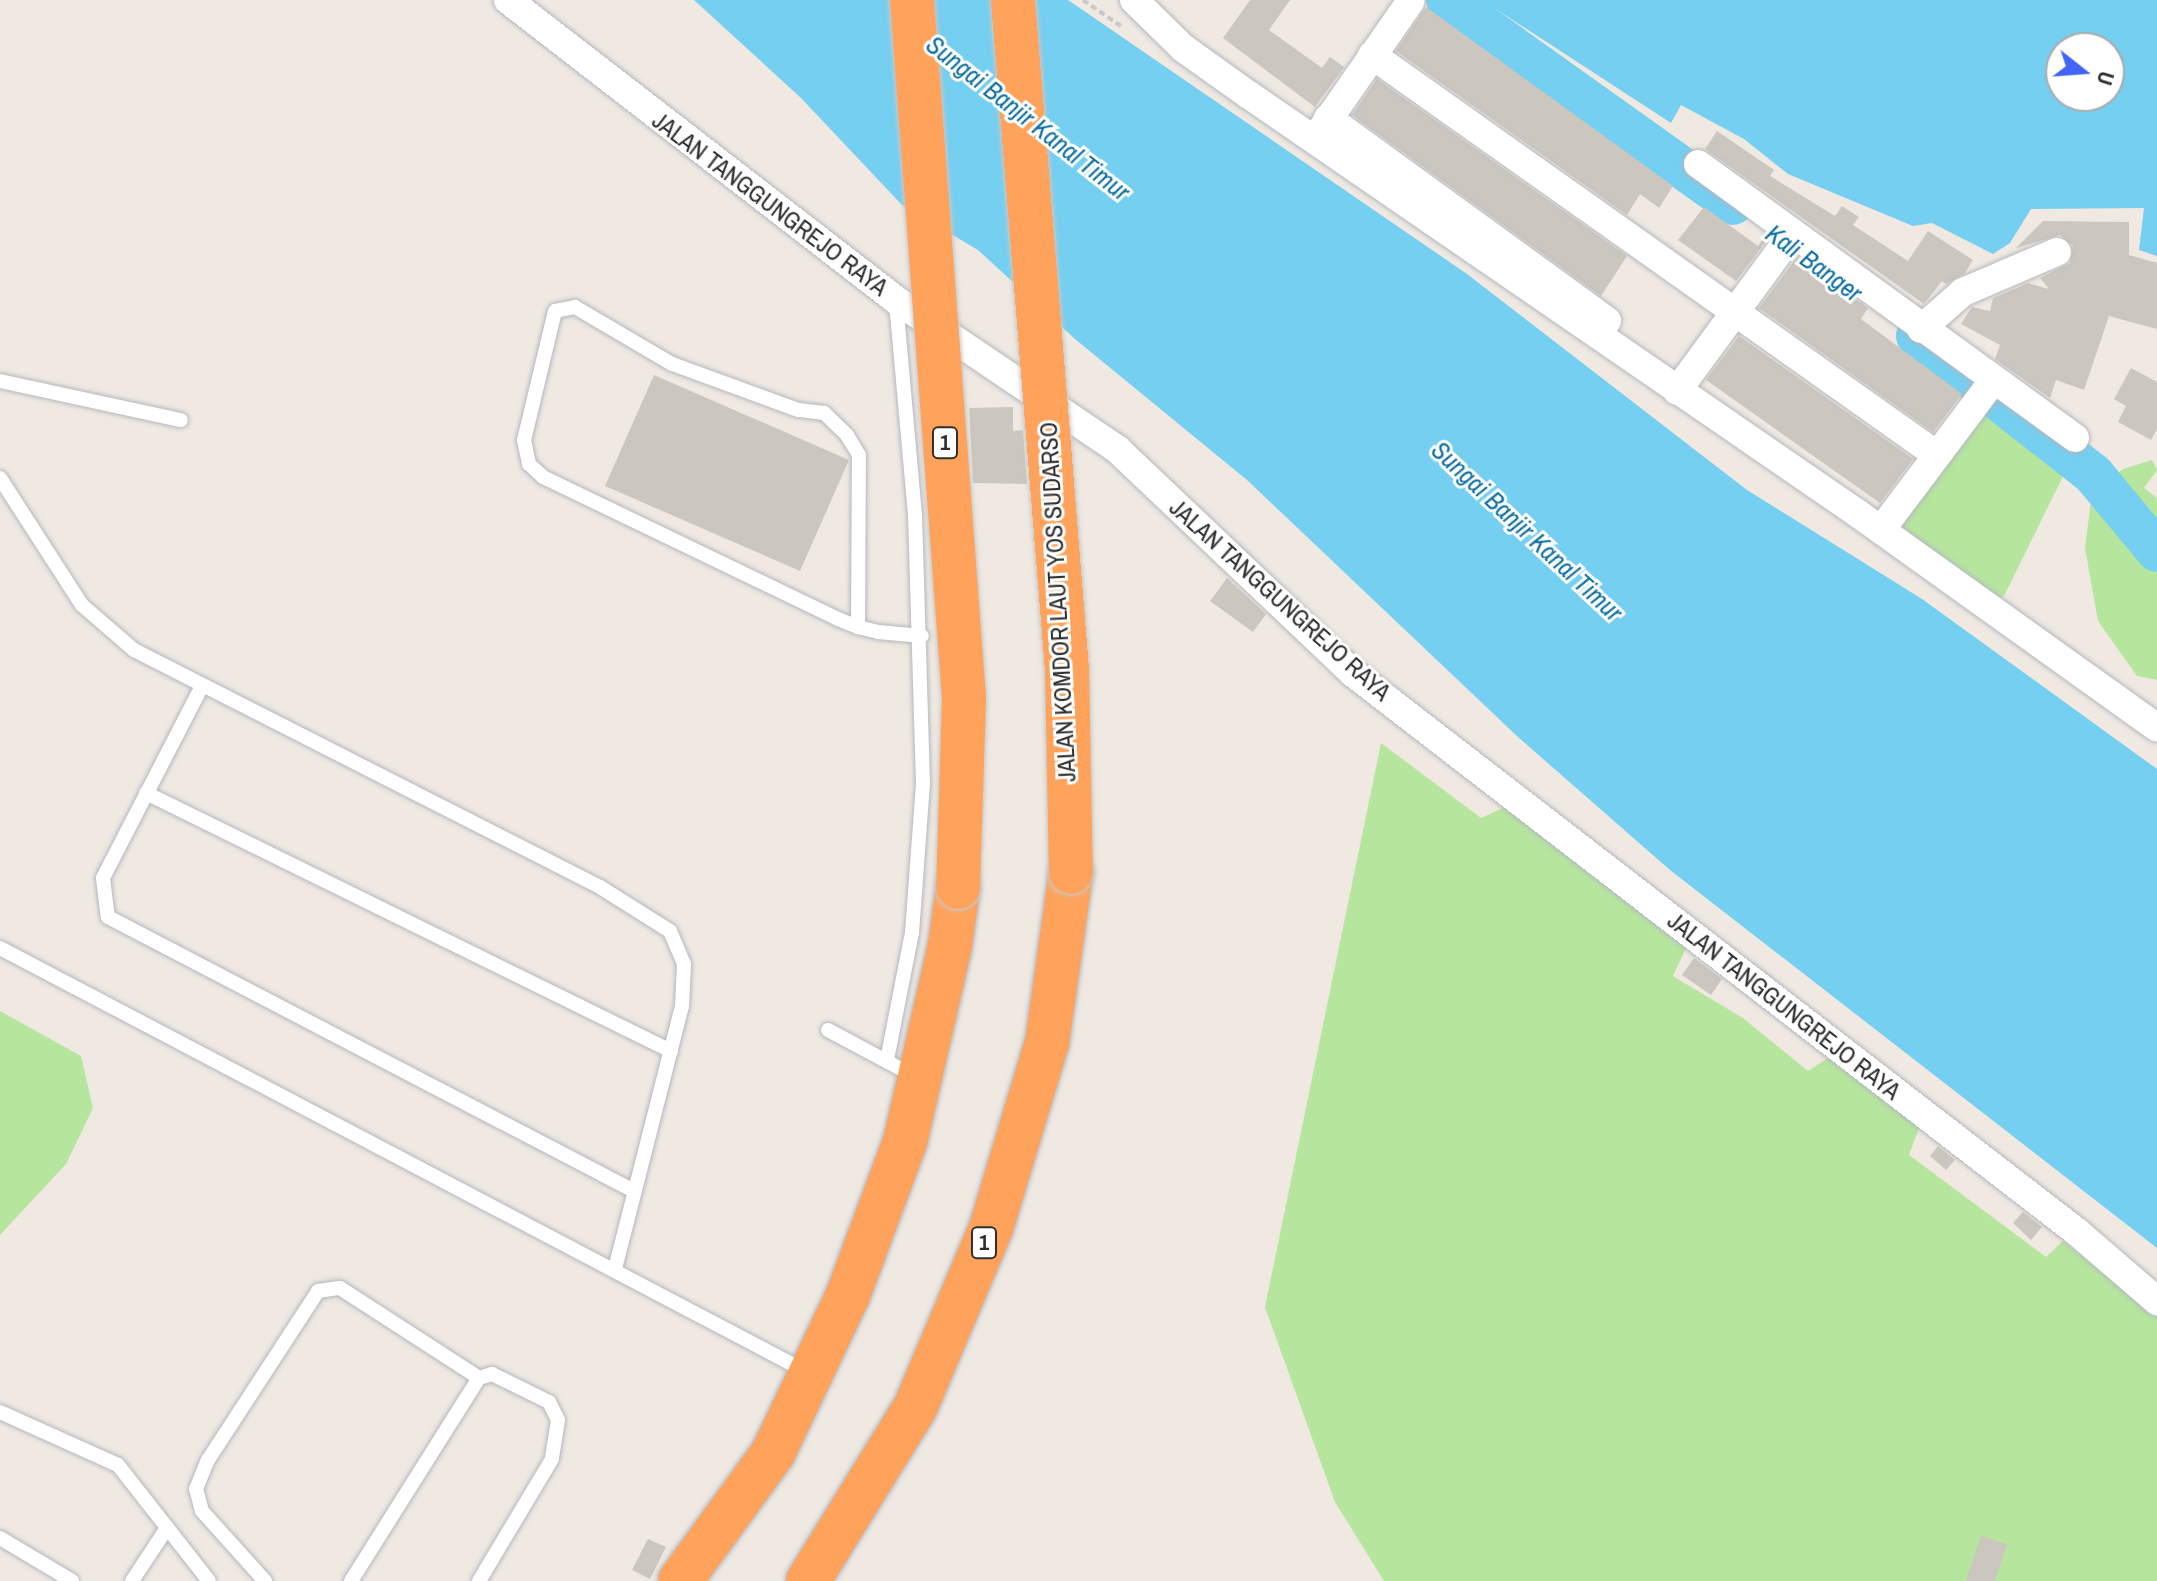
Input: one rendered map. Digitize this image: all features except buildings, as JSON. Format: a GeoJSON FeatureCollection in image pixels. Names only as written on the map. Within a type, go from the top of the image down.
{"type":"FeatureCollection","features":[{"type":"Feature","properties":{"kind":"highway","name":"1"},"geometry":{"type":"LineString","coordinates":[[680,1581],[773,1453],[848,1295],[905,1142],[904,1070],[958,887],[964,698],[912,0]]}},
{"type":"Feature","properties":{"kind":"highway","name":"JALAN KOMDOR LAUT YOS SUDARSO"},"geometry":{"type":"LineString","coordinates":[[808,1581],[915,1408],[991,1228],[1047,1043],[1071,872],[1067,669],[1013,0]]}},
{"type":"Feature","properties":{"kind":"street","name":"JALAN TANGGUNGREJO RAYA"},"geometry":{"type":"LineString","coordinates":[[508,0],[896,300],[1118,450],[1353,673],[2077,1232],[2157,1301]]}},
{"type":"Feature","properties":{"kind":"street"},"geometry":{"type":"LineString","coordinates":[[1134,0],[1183,48],[1321,129],[1682,385],[1886,524],[2157,728]]}},
{"type":"Feature","properties":{"kind":"street"},"geometry":{"type":"LineString","coordinates":[[1321,129],[1410,2]]}},
{"type":"Feature","properties":{"kind":"street"},"geometry":{"type":"LineString","coordinates":[[1372,55],[1937,455]]}},
{"type":"Feature","properties":{"kind":"street"},"geometry":{"type":"LineString","coordinates":[[1698,164],[1992,382],[2075,438]]}},
{"type":"Feature","properties":{"kind":"street"},"geometry":{"type":"LineString","coordinates":[[1682,385],[1793,233]]}},
{"type":"Feature","properties":{"kind":"street"},"geometry":{"type":"LineString","coordinates":[[1921,329],[1963,292],[2057,252]]}},
{"type":"Feature","properties":{"kind":"street"},"geometry":{"type":"LineString","coordinates":[[1886,524],[1992,382]]}},
{"type":"Feature","properties":{"kind":"lane"},"geometry":{"type":"LineString","coordinates":[[828,1030],[904,1070],[920,837],[922,636],[896,300]]}},
{"type":"Feature","properties":{"kind":"lane"},"geometry":{"type":"LineString","coordinates":[[858,627],[859,455],[847,435],[824,413],[798,410],[672,364],[575,307],[555,311],[524,440],[529,464],[543,477],[858,627],[922,636]]}},
{"type":"Feature","properties":{"kind":"lane"},"geometry":{"type":"LineString","coordinates":[[0,381],[181,420]]}},
{"type":"Feature","properties":{"kind":"lane"},"geometry":{"type":"LineString","coordinates":[[0,478],[82,605],[134,650],[600,887],[670,931],[684,964],[682,1006],[632,1190],[615,1268]]}},
{"type":"Feature","properties":{"kind":"lane"},"geometry":{"type":"LineString","coordinates":[[202,686],[103,878],[108,917],[632,1190]]}},
{"type":"Feature","properties":{"kind":"lane"},"geometry":{"type":"LineString","coordinates":[[146,793],[671,1051]]}},
{"type":"Feature","properties":{"kind":"lane"},"geometry":{"type":"LineString","coordinates":[[0,948],[615,1268],[811,1374]]}},
{"type":"Feature","properties":{"kind":"lane"},"geometry":{"type":"LineString","coordinates":[[265,1581],[202,1511],[196,1489],[208,1460],[318,1291],[340,1288],[479,1378],[504,1378],[549,1402],[558,1420],[552,1459],[479,1581]]}},
{"type":"Feature","properties":{"kind":"lane"},"geometry":{"type":"LineString","coordinates":[[351,1581],[479,1378]]}},
{"type":"Feature","properties":{"kind":"lane"},"geometry":{"type":"LineString","coordinates":[[0,1412],[118,1465],[165,1531],[209,1581]]}},
{"type":"Feature","properties":{"kind":"lane"},"geometry":{"type":"LineString","coordinates":[[132,1581],[165,1531]]}},
{"type":"Feature","properties":{"kind":"lane"},"geometry":{"type":"LineString","coordinates":[[0,1538],[72,1581]]}},
{"type":"Feature","properties":{"kind":"green space"},"geometry":{"type":"Polygon","coordinates":[[[1990,401],[2071,460],[2004,596],[1995,600],[1896,530],[1990,401]]]}},
{"type":"Feature","properties":{"kind":"green space"},"geometry":{"type":"Polygon","coordinates":[[[2152,460],[2157,470],[2144,488],[2157,498],[2157,680],[2137,676],[2098,621],[2085,548],[2091,501],[2103,485],[2123,469],[2152,460]]]}},
{"type":"Feature","properties":{"kind":"green space"},"geometry":{"type":"Polygon","coordinates":[[[1381,743],[1481,818],[1509,805],[1687,946],[1673,976],[1743,1018],[1808,1071],[1831,1056],[1921,1123],[1909,1155],[2046,1257],[2063,1241],[2157,1316],[2157,1581],[1384,1581],[1335,1502],[1265,1307],[1381,743]]]}},
{"type":"Feature","properties":{"kind":"green space"},"geometry":{"type":"Polygon","coordinates":[[[0,1011],[81,1056],[93,1108],[66,1164],[0,1235],[0,1011]]]}},
{"type":"Feature","properties":{"kind":"water","name":"Sungai Banjir Kanal Timur"},"geometry":{"type":"Polygon","coordinates":[[[694,0],[1068,0],[1467,274],[1747,490],[1922,599],[2157,769],[2157,1248],[1670,870],[1518,737],[1247,480],[1075,339],[978,250],[902,205],[801,98],[694,0]]]}},
{"type":"Feature","properties":{"kind":"water"},"geometry":{"type":"Polygon","coordinates":[[[1482,0],[2157,0],[2157,256],[2139,250],[2144,208],[2031,209],[2010,243],[1993,254],[1932,223],[1913,226],[1788,174],[1744,139],[1681,105],[1671,123],[1482,0]]]}},
{"type":"Feature","properties":{"kind":"waterway","name":"Kali Banger"},"geometry":{"type":"LineString","coordinates":[[1447,0],[1733,204]]}},
{"type":"Feature","properties":{"kind":"waterway","name":"Kali Banger"},"geometry":{"type":"LineString","coordinates":[[1917,336],[2093,474],[2157,551]]}}]}
